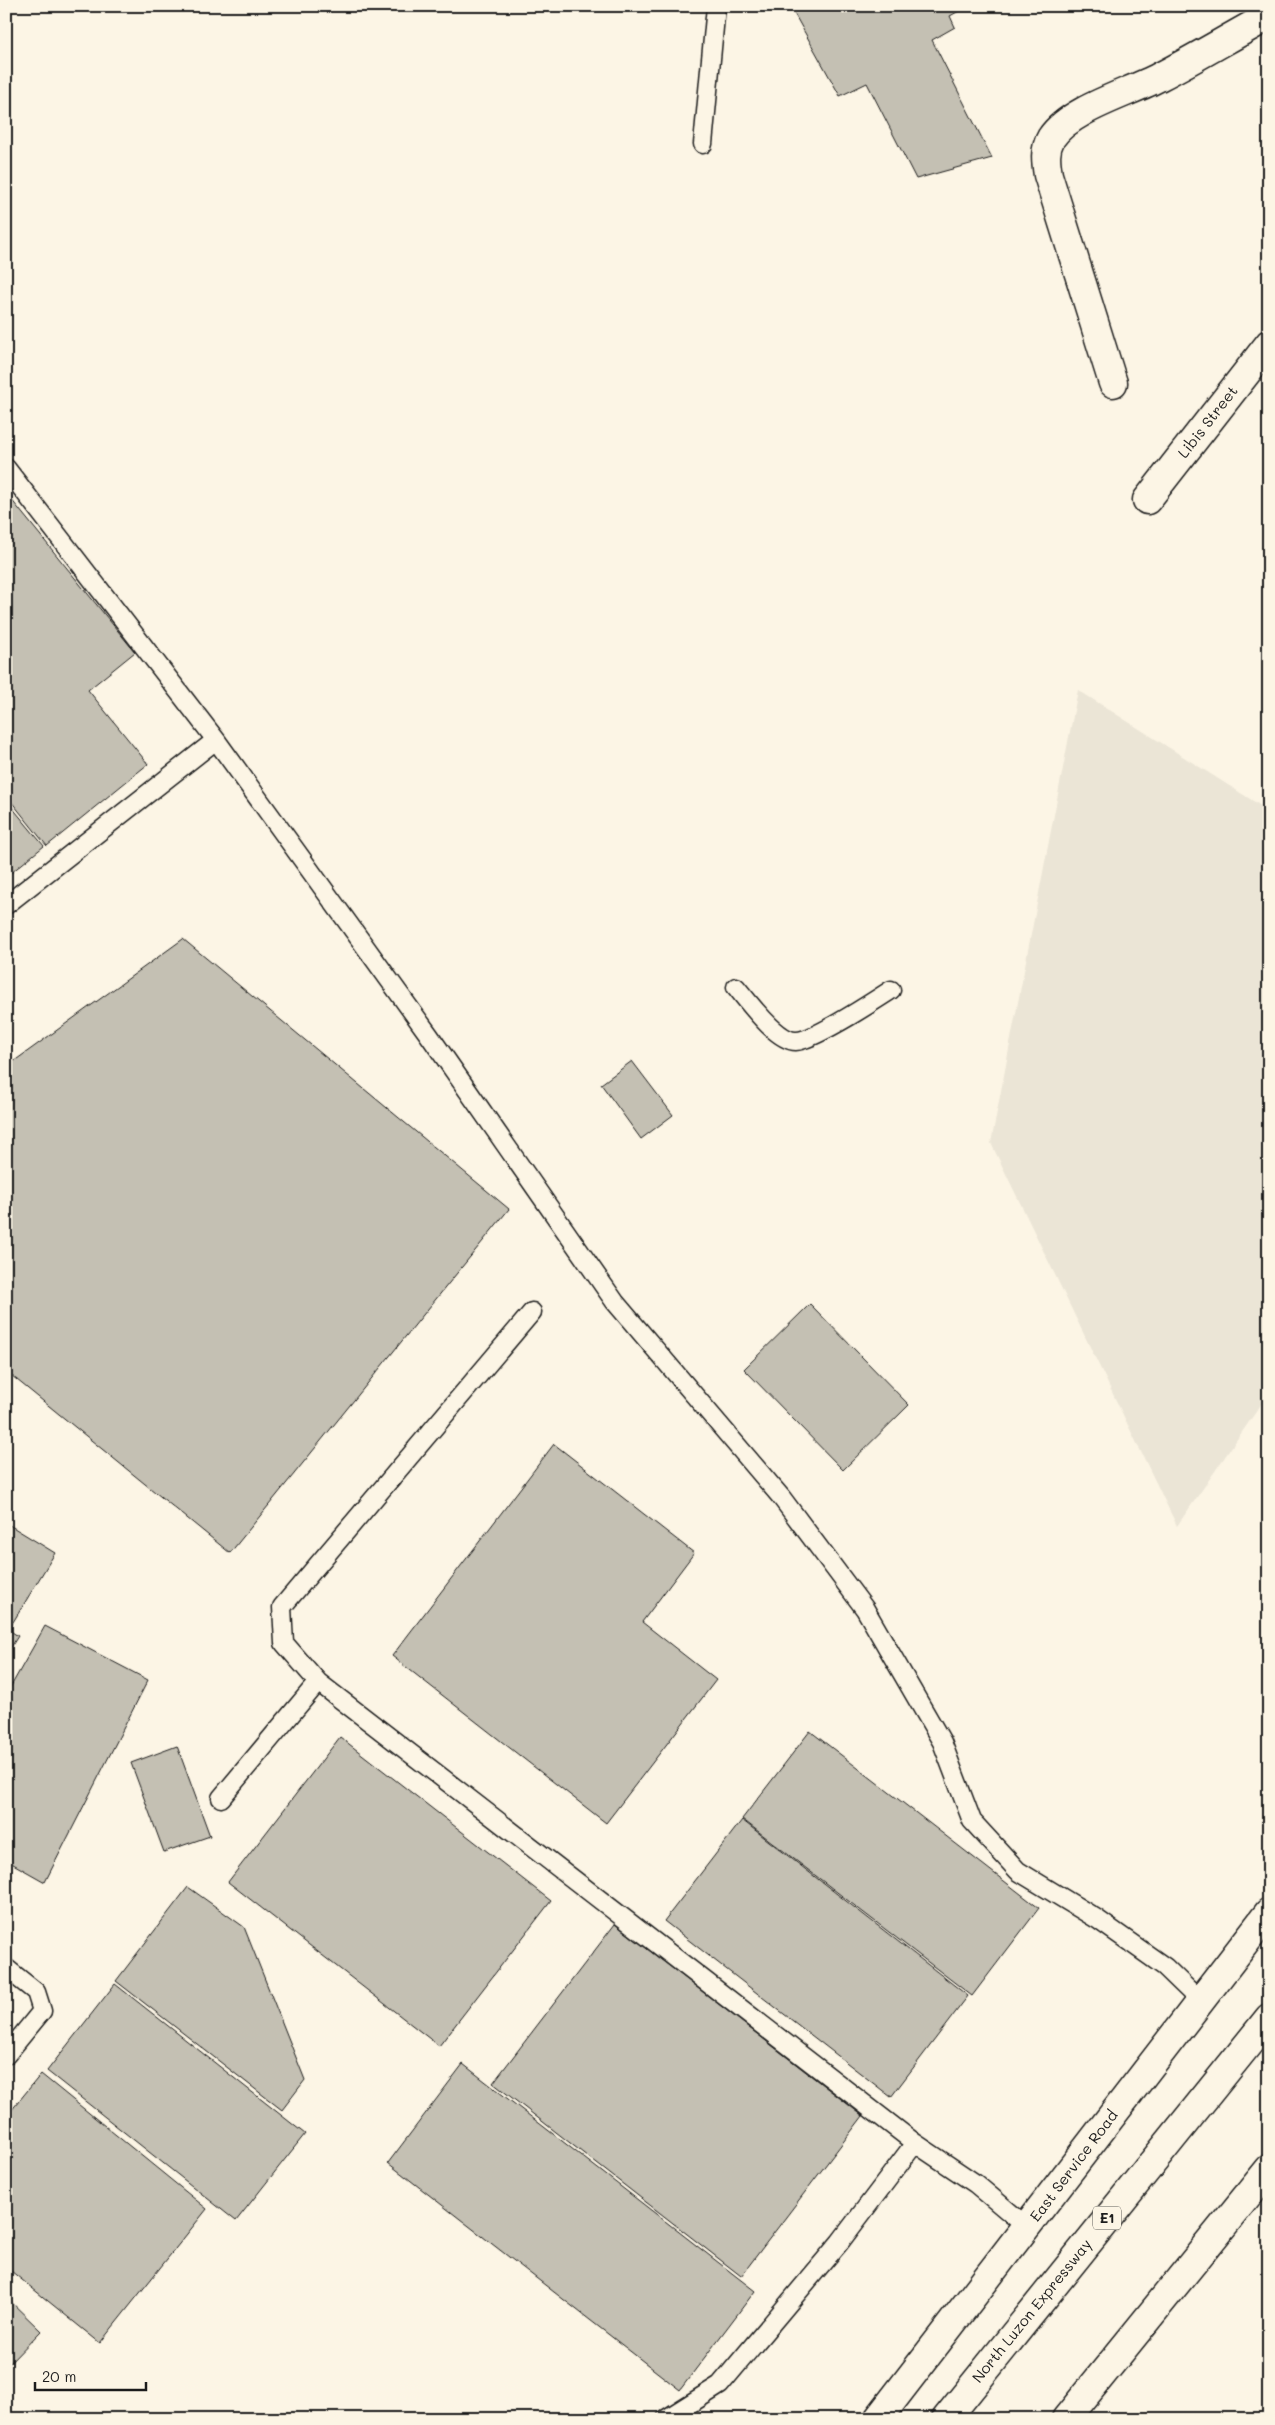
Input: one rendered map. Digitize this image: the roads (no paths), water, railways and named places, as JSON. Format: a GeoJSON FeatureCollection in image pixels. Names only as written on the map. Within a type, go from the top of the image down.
{"type":"FeatureCollection","features":[{"type":"Feature","properties":{"kind":"main road"},"geometry":{"type":"LineString","coordinates":[[1113,382],[1048,175],[1045,158],[1051,138],[1062,126],[1081,113],[1158,78],[1269,16]]}},
{"type":"Feature","properties":{"kind":"main road","name":"Libis Street"},"geometry":{"type":"LineString","coordinates":[[1147,500],[1269,344]]}},
{"type":"Feature","properties":{"kind":"main road","name":"East Service Road"},"geometry":{"type":"LineString","coordinates":[[878,2419],[1269,1912]]}},
{"type":"Feature","properties":{"kind":"main road","name":"North Luzon Expressway"},"geometry":{"type":"LineString","coordinates":[[946,2419],[1269,2018]]}},
{"type":"Feature","properties":{"kind":"main road"},"geometry":{"type":"LineString","coordinates":[[1066,2419],[1269,2169]]}},
{"type":"Feature","properties":{"kind":"lane"},"geometry":{"type":"LineString","coordinates":[[703,144],[716,6]]}},
{"type":"Feature","properties":{"kind":"lane"},"geometry":{"type":"LineString","coordinates":[[6,468],[216,740],[429,1035],[615,1302],[781,1497],[865,1609],[942,1742],[972,1821],[1018,1871],[1097,1919],[1165,1967],[1200,2002]]}},
{"type":"Feature","properties":{"kind":"lane"},"geometry":{"type":"LineString","coordinates":[[6,905],[216,740]]}},
{"type":"Feature","properties":{"kind":"lane"},"geometry":{"type":"LineString","coordinates":[[736,987],[773,1029],[796,1041],[819,1032],[892,990]]}},
{"type":"Feature","properties":{"kind":"lane"},"geometry":{"type":"LineString","coordinates":[[532,1312],[282,1607],[284,1642],[318,1682],[915,2143],[976,2184],[1027,2227]]}},
{"type":"Feature","properties":{"kind":"lane"},"geometry":{"type":"LineString","coordinates":[[221,1798],[318,1682]]}},
{"type":"Feature","properties":{"kind":"lane"},"geometry":{"type":"LineString","coordinates":[[6,1968],[36,1992],[42,2010],[6,2055]]}},
{"type":"Feature","properties":{"kind":"lane"},"geometry":{"type":"LineString","coordinates":[[666,2419],[720,2385],[840,2242],[915,2143]]}}]}
